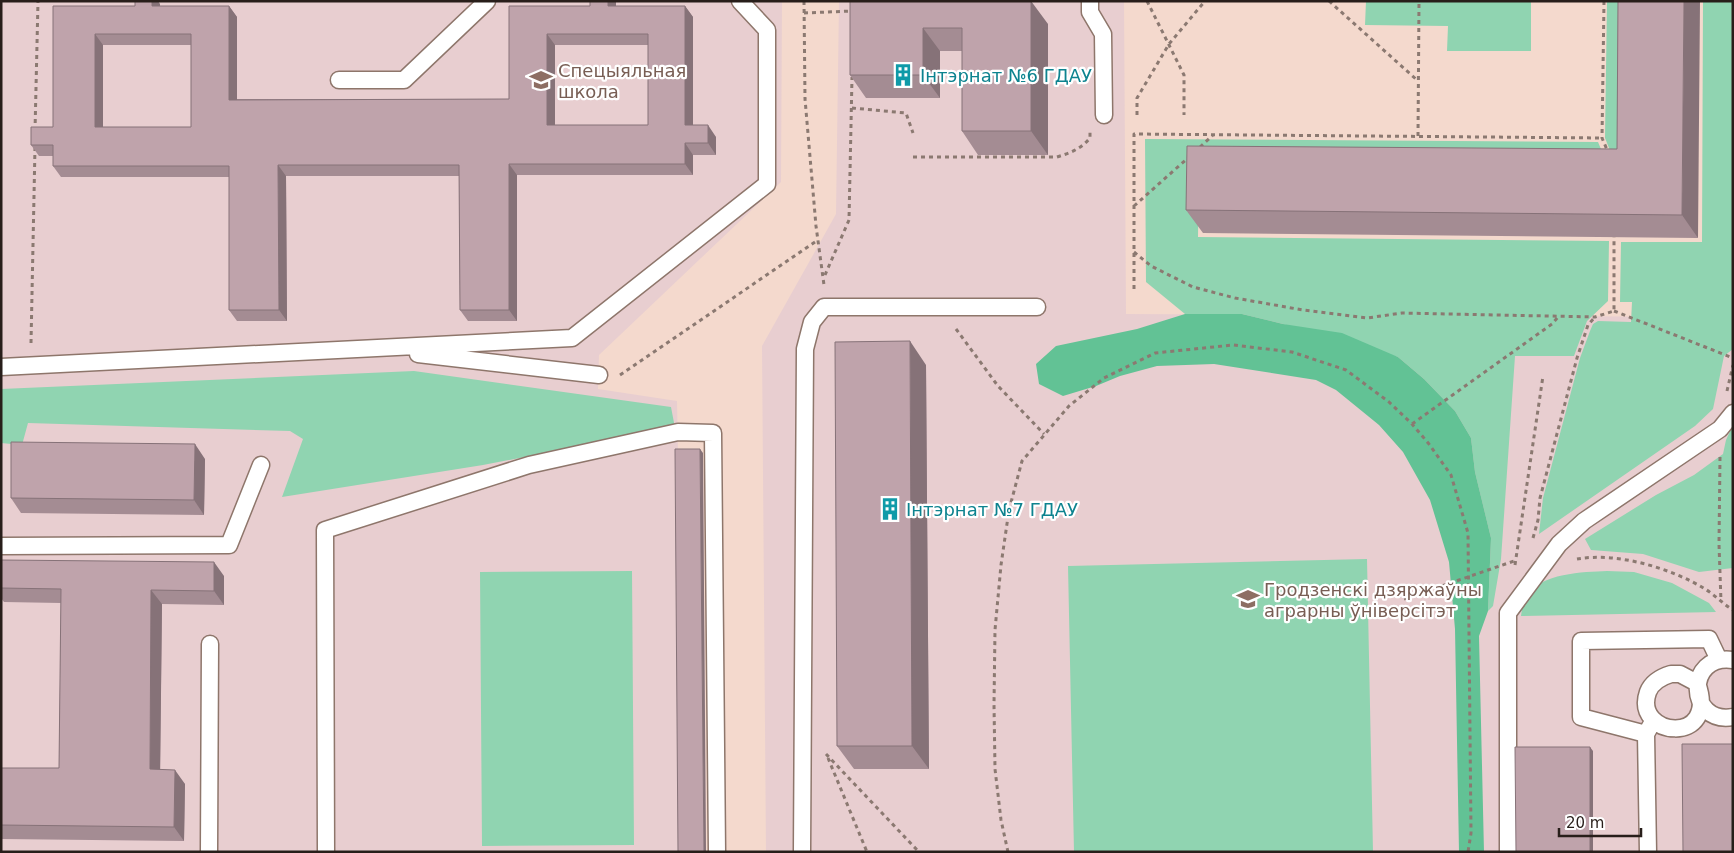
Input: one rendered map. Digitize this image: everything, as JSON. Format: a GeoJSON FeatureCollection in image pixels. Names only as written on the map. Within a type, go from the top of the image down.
{"type":"FeatureCollection","features":[{"type":"Feature","properties":{"kind":"lane"},"geometry":{"type":"LineString","coordinates":[[339,80],[404,80],[487,1]]}},
{"type":"Feature","properties":{"kind":"lane"},"geometry":{"type":"LineString","coordinates":[[1,367],[572,338],[767,184],[767,30],[740,1]]}},
{"type":"Feature","properties":{"kind":"lane"},"geometry":{"type":"LineString","coordinates":[[1090,1],[1090,12],[1102,34],[1104,115]]}},
{"type":"Feature","properties":{"kind":"lane"},"geometry":{"type":"LineString","coordinates":[[802,852],[805,348],[812,322],[824,307],[1038,307]]}},
{"type":"Feature","properties":{"kind":"lane"},"geometry":{"type":"LineString","coordinates":[[368,348],[599,375]]}},
{"type":"Feature","properties":{"kind":"lane"},"geometry":{"type":"LineString","coordinates":[[1508,852],[1508,613],[1559,544],[1584,521],[1720,429],[1733,413]]}},
{"type":"Feature","properties":{"kind":"lane"},"geometry":{"type":"LineString","coordinates":[[326,852],[325,530],[529,465],[678,432],[713,433],[717,852]]}},
{"type":"Feature","properties":{"kind":"lane"},"geometry":{"type":"LineString","coordinates":[[1,546],[229,545],[261,465]]}},
{"type":"Feature","properties":{"kind":"lane"},"geometry":{"type":"LineString","coordinates":[[1702,704],[1697,719],[1681,729],[1650,728],[1580,716],[1581,641],[1709,639],[1726,660],[1707,666],[1699,677],[1698,694],[1702,704],[1716,716],[1733,717]]}},
{"type":"Feature","properties":{"kind":"lane"},"geometry":{"type":"LineString","coordinates":[[208,852],[210,644]]}},
{"type":"Feature","properties":{"kind":"lane"},"geometry":{"type":"LineString","coordinates":[[1648,852],[1650,728],[1647,696],[1650,688],[1663,676],[1680,674],[1698,683]]}},
{"type":"Feature","properties":{"kind":"path"},"geometry":{"type":"LineString","coordinates":[[31,344],[38,1]]}},
{"type":"Feature","properties":{"kind":"path"},"geometry":{"type":"LineString","coordinates":[[804,1],[805,99],[818,240],[824,277],[824,307]]}},
{"type":"Feature","properties":{"kind":"path"},"geometry":{"type":"LineString","coordinates":[[853,21],[854,1]]}},
{"type":"Feature","properties":{"kind":"path"},"geometry":{"type":"LineString","coordinates":[[1147,1],[1184,74],[1184,116]]}},
{"type":"Feature","properties":{"kind":"path"},"geometry":{"type":"LineString","coordinates":[[1137,115],[1137,98],[1169,44],[1205,1]]}},
{"type":"Feature","properties":{"kind":"path"},"geometry":{"type":"LineString","coordinates":[[1329,1],[1418,80]]}},
{"type":"Feature","properties":{"kind":"path"},"geometry":{"type":"LineString","coordinates":[[1418,136],[1419,1]]}},
{"type":"Feature","properties":{"kind":"path"},"geometry":{"type":"LineString","coordinates":[[1604,1],[1602,138],[1610,159]]}},
{"type":"Feature","properties":{"kind":"path"},"geometry":{"type":"LineString","coordinates":[[804,13],[853,11]]}},
{"type":"Feature","properties":{"kind":"path"},"geometry":{"type":"LineString","coordinates":[[824,277],[850,220],[852,69]]}},
{"type":"Feature","properties":{"kind":"path"},"geometry":{"type":"LineString","coordinates":[[852,108],[906,113],[913,134]]}},
{"type":"Feature","properties":{"kind":"path"},"geometry":{"type":"LineString","coordinates":[[913,157],[1057,157],[1083,146],[1090,138],[1090,128]]}},
{"type":"Feature","properties":{"kind":"path"},"geometry":{"type":"LineString","coordinates":[[1134,289],[1134,134],[1602,138]]}},
{"type":"Feature","properties":{"kind":"path"},"geometry":{"type":"LineString","coordinates":[[1199,148],[1214,135]]}},
{"type":"Feature","properties":{"kind":"path"},"geometry":{"type":"LineString","coordinates":[[1134,206],[1192,154]]}},
{"type":"Feature","properties":{"kind":"path"},"geometry":{"type":"LineString","coordinates":[[1614,237],[1614,311]]}},
{"type":"Feature","properties":{"kind":"path"},"geometry":{"type":"LineString","coordinates":[[599,375],[619,375],[818,240]]}},
{"type":"Feature","properties":{"kind":"path"},"geometry":{"type":"LineString","coordinates":[[1134,252],[1151,266],[1193,287],[1235,298],[1303,310],[1367,318],[1402,313],[1595,317],[1614,311],[1733,358]]}},
{"type":"Feature","properties":{"kind":"path"},"geometry":{"type":"LineString","coordinates":[[940,307],[998,386],[1044,434]]}},
{"type":"Feature","properties":{"kind":"path"},"geometry":{"type":"LineString","coordinates":[[1412,424],[1552,324],[1558,316]]}},
{"type":"Feature","properties":{"kind":"path"},"geometry":{"type":"LineString","coordinates":[[1535,535],[1540,498],[1577,358],[1588,325],[1595,317]]}},
{"type":"Feature","properties":{"kind":"path"},"geometry":{"type":"LineString","coordinates":[[1008,852],[1001,820],[995,768],[995,630],[1008,510],[1022,461],[1069,406],[1104,378],[1155,353],[1233,345],[1292,352],[1346,370],[1390,402],[1429,444],[1451,475],[1468,533],[1471,833],[1468,852]]}},
{"type":"Feature","properties":{"kind":"path"},"geometry":{"type":"LineString","coordinates":[[1514,569],[1543,376]]}},
{"type":"Feature","properties":{"kind":"path"},"geometry":{"type":"LineString","coordinates":[[1720,429],[1719,544],[1721,602]]}},
{"type":"Feature","properties":{"kind":"path"},"geometry":{"type":"LineString","coordinates":[[1404,599],[1524,557]]}},
{"type":"Feature","properties":{"kind":"path"},"geometry":{"type":"LineString","coordinates":[[1544,565],[1582,558],[1613,558],[1650,564],[1683,577],[1707,590],[1733,610]]}},
{"type":"Feature","properties":{"kind":"path"},"geometry":{"type":"LineString","coordinates":[[823,748],[867,852]]}},
{"type":"Feature","properties":{"kind":"path"},"geometry":{"type":"LineString","coordinates":[[826,754],[919,852]]}},
{"type":"Feature","properties":{"kind":"shaded area"},"geometry":{"type":"Polygon","coordinates":[[[1,1],[782,1],[781,182],[599,355],[598,389],[677,401],[678,453],[703,453],[706,852],[1,852],[1,1]]]}},
{"type":"Feature","properties":{"kind":"shaded area","name":"Гродзенскі дзяржаўны аграрны ўніверсітэт"},"geometry":{"type":"Polygon","coordinates":[[[839,1],[1124,1],[1126,314],[1733,317],[1733,852],[766,852],[762,346],[836,214],[839,1]]]}},
{"type":"Feature","properties":{"kind":"green space"},"geometry":{"type":"Polygon","coordinates":[[[1366,1],[1531,1],[1531,51],[1447,51],[1448,26],[1365,25],[1366,1]]]}},
{"type":"Feature","properties":{"kind":"green space"},"geometry":{"type":"Polygon","coordinates":[[[1607,1],[1632,1],[1617,168],[1605,138],[1607,1]]]}},
{"type":"Feature","properties":{"kind":"green space"},"geometry":{"type":"Polygon","coordinates":[[[1703,1],[1733,1],[1733,349],[1724,356],[1713,409],[1695,426],[1539,534],[1543,498],[1580,358],[1593,324],[1598,321],[1631,322],[1632,302],[1620,302],[1621,242],[1702,242],[1703,1]]]}},
{"type":"Feature","properties":{"kind":"green space"},"geometry":{"type":"Polygon","coordinates":[[[1145,139],[1598,142],[1609,168],[1199,166],[1198,237],[1609,241],[1608,301],[1587,321],[1574,356],[1515,356],[1501,559],[1493,606],[1488,611],[1491,538],[1475,472],[1471,438],[1455,411],[1424,379],[1398,357],[1242,314],[1185,314],[1146,282],[1145,139]]]}},
{"type":"Feature","properties":{"kind":"green space"},"geometry":{"type":"Polygon","coordinates":[[[1185,314],[1242,314],[1283,324],[1342,333],[1398,357],[1424,379],[1455,411],[1471,438],[1475,472],[1491,538],[1488,611],[1479,636],[1484,852],[1459,852],[1455,629],[1449,562],[1430,500],[1403,452],[1379,425],[1336,390],[1316,380],[1214,364],[1157,366],[1120,376],[1063,396],[1039,384],[1036,364],[1056,346],[1137,329],[1185,314]]]}},
{"type":"Feature","properties":{"kind":"green space"},"geometry":{"type":"Polygon","coordinates":[[[414,371],[671,407],[675,428],[483,465],[282,497],[303,439],[290,431],[28,423],[22,445],[1,443],[1,389],[414,371]]]}},
{"type":"Feature","properties":{"kind":"green space"},"geometry":{"type":"Polygon","coordinates":[[[1733,425],[1733,568],[1699,572],[1643,554],[1591,550],[1585,539],[1656,495],[1694,475],[1723,454],[1726,440],[1733,425]]]}},
{"type":"Feature","properties":{"kind":"green space"},"geometry":{"type":"Polygon","coordinates":[[[1367,559],[1373,852],[1074,852],[1068,566],[1367,559]]]}},
{"type":"Feature","properties":{"kind":"green space"},"geometry":{"type":"Polygon","coordinates":[[[632,571],[634,845],[482,846],[480,572],[632,571]]]}},
{"type":"Feature","properties":{"kind":"green space"},"geometry":{"type":"Polygon","coordinates":[[[1607,571],[1634,572],[1672,583],[1709,603],[1716,612],[1521,616],[1526,596],[1533,588],[1542,583],[1563,575],[1607,571]]]}},
{"type":"Feature","properties":{"kind":"building"},"geometry":{"type":"Polygon","coordinates":[[[135,1],[152,1],[152,6],[229,6],[229,100],[509,99],[509,6],[590,6],[590,1],[608,1],[608,6],[685,6],[685,125],[708,125],[708,143],[685,143],[685,164],[509,164],[509,310],[460,310],[459,165],[278,165],[279,310],[229,310],[229,166],[53,166],[53,145],[31,145],[31,127],[53,127],[53,6],[135,6],[135,1]],[[95,34],[95,127],[191,127],[191,34],[95,34]],[[547,34],[547,125],[648,125],[648,34],[547,34]]]}},
{"type":"Feature","properties":{"kind":"building","name":"Інтэрнат №6 ГДАУ"},"geometry":{"type":"Polygon","coordinates":[[[850,1],[1031,1],[1031,131],[962,131],[962,28],[923,28],[923,75],[850,75],[850,1]]]}},
{"type":"Feature","properties":{"kind":"building"},"geometry":{"type":"Polygon","coordinates":[[[1618,1],[1684,1],[1682,215],[1186,210],[1187,146],[1617,149],[1618,1]]]}},
{"type":"Feature","properties":{"kind":"building","name":"Інтэрнат №7 ГДАУ"},"geometry":{"type":"Polygon","coordinates":[[[910,341],[912,746],[837,746],[835,342],[910,341]]]}},
{"type":"Feature","properties":{"kind":"building"},"geometry":{"type":"Polygon","coordinates":[[[11,442],[195,444],[194,500],[11,498],[11,442]]]}},
{"type":"Feature","properties":{"kind":"building"},"geometry":{"type":"Polygon","coordinates":[[[675,449],[700,449],[704,852],[678,852],[675,449]]]}},
{"type":"Feature","properties":{"kind":"building"},"geometry":{"type":"Polygon","coordinates":[[[1,560],[214,562],[214,591],[151,590],[150,769],[175,770],[174,827],[1,825],[1,768],[59,768],[61,589],[1,588],[1,560]]]}},
{"type":"Feature","properties":{"kind":"building"},"geometry":{"type":"Polygon","coordinates":[[[1682,744],[1733,744],[1733,852],[1683,852],[1682,744]]]}},
{"type":"Feature","properties":{"kind":"building"},"geometry":{"type":"Polygon","coordinates":[[[1515,747],[1590,747],[1590,852],[1516,852],[1515,747]]]}},
{"type":"Feature","properties":{"kind":"place","name":"Інтэрнат №6 ГДАУ"},"geometry":{"type":"Point","coordinates":[903,75]}},
{"type":"Feature","properties":{"kind":"place","name":"Спецыяльная школа"},"geometry":{"type":"Point","coordinates":[541,80]}},
{"type":"Feature","properties":{"kind":"place","name":"Інтэрнат №7 ГДАУ"},"geometry":{"type":"Point","coordinates":[890,509]}},
{"type":"Feature","properties":{"kind":"place","name":"Гродзенскі дзяржаўны аграрны ўніверсітэт"},"geometry":{"type":"Point","coordinates":[1248,599]}}]}
